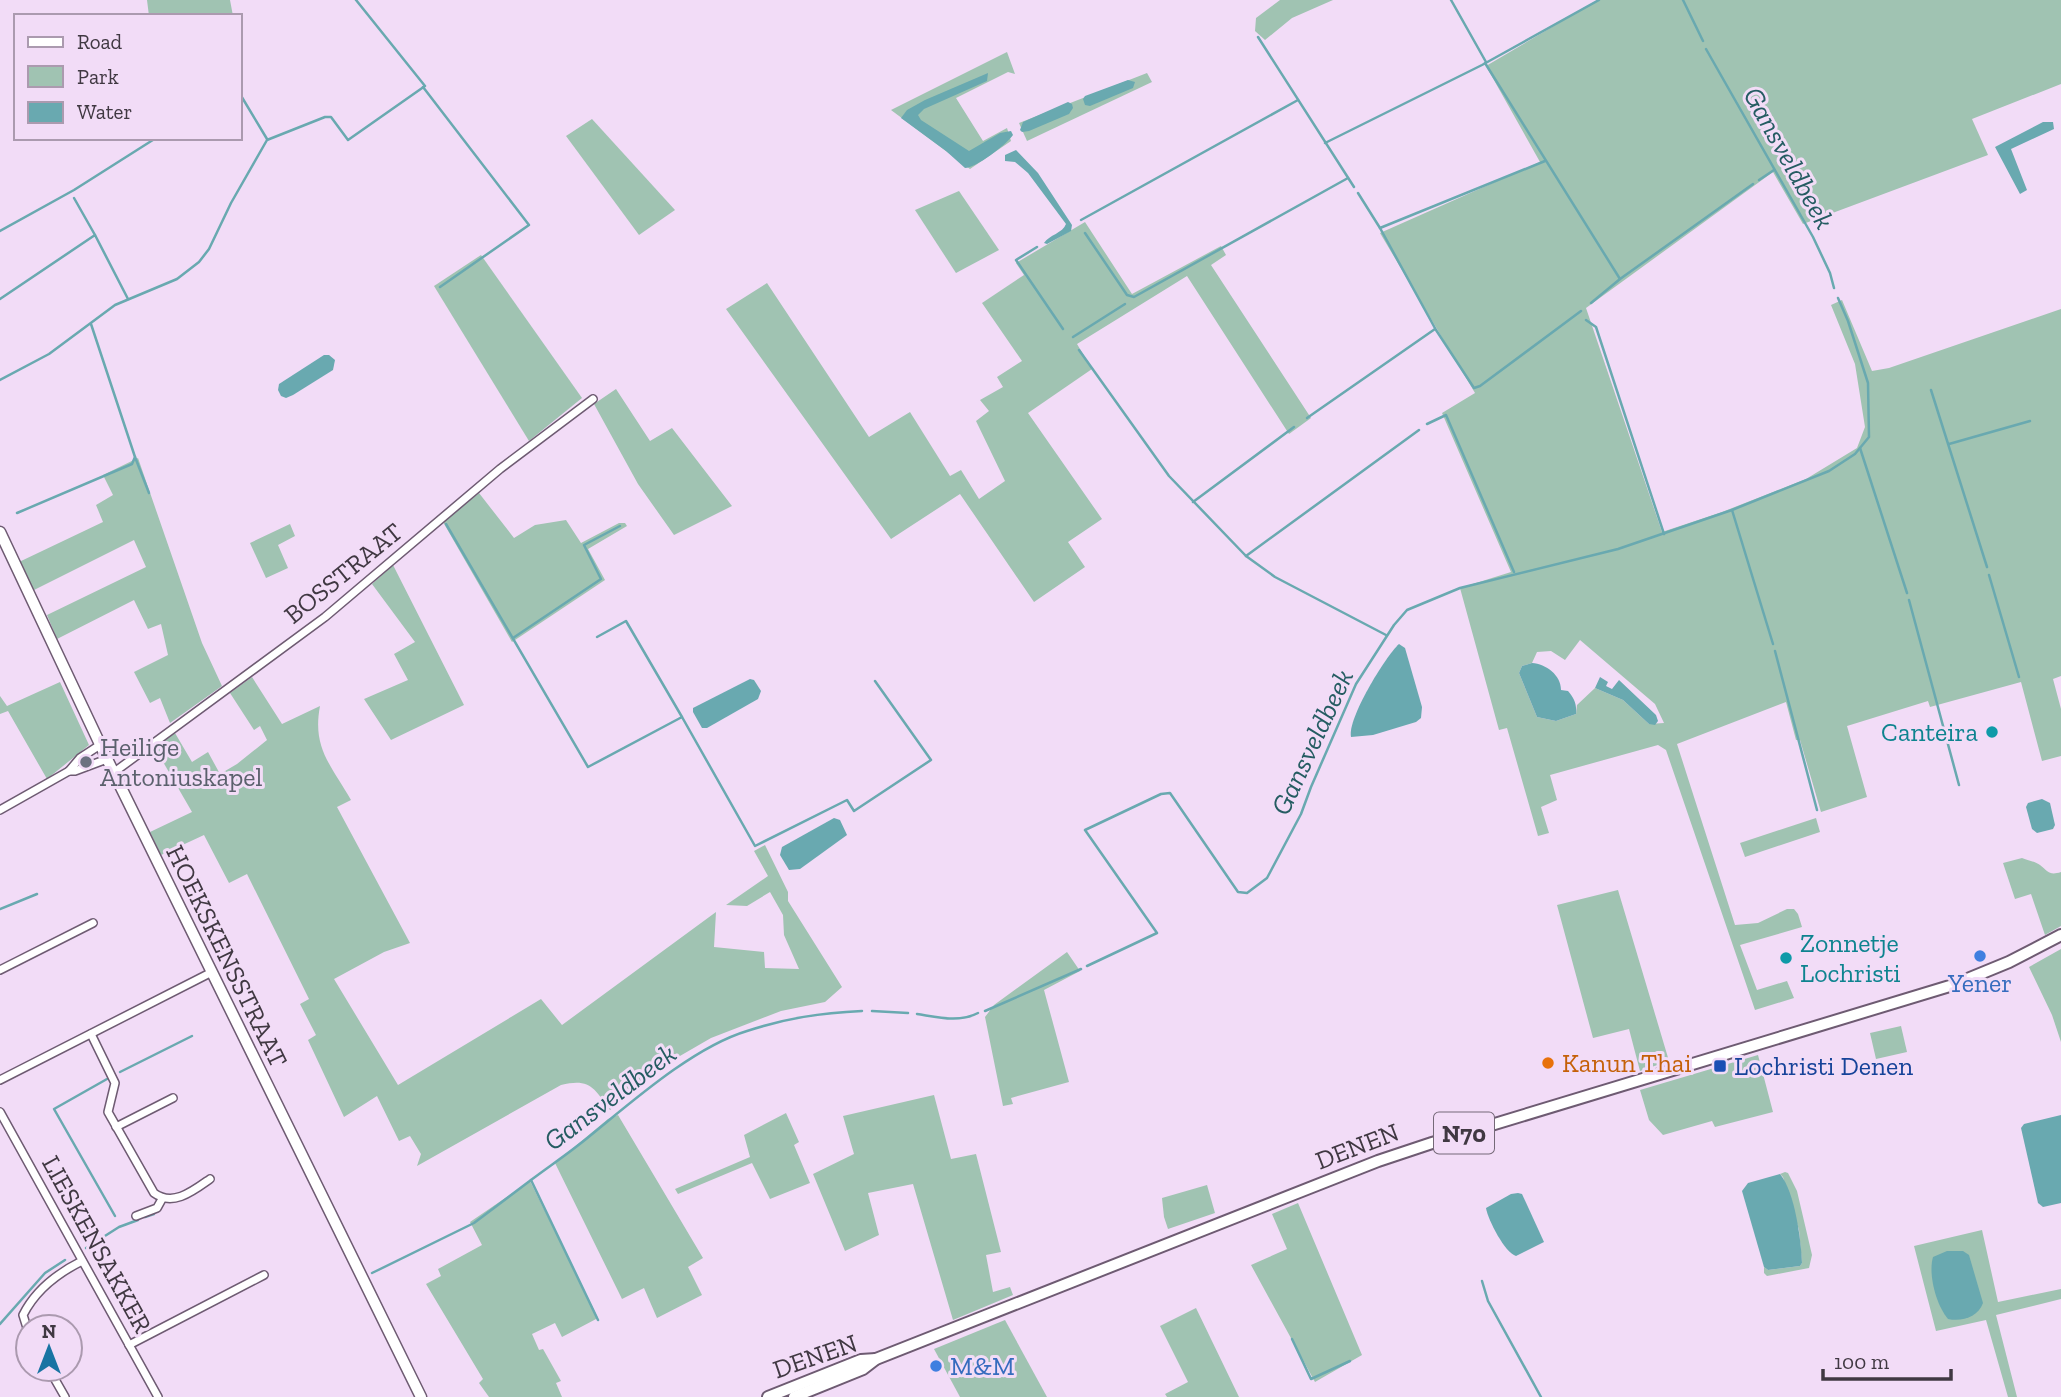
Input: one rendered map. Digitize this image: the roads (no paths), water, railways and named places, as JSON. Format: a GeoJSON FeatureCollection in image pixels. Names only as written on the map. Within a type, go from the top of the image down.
{"type":"FeatureCollection","features":[{"type":"Feature","properties":{"kind":"main road","name":"DENEN"},"geometry":{"type":"LineString","coordinates":[[794,1397],[863,1369],[876,1359],[1378,1161],[1943,988],[2009,962],[2061,935]]}},
{"type":"Feature","properties":{"kind":"main road","name":"DENEN"},"geometry":{"type":"LineString","coordinates":[[768,1397],[861,1360],[876,1359]]}},
{"type":"Feature","properties":{"kind":"street","name":"BOSSTRAAT"},"geometry":{"type":"LineString","coordinates":[[113,773],[325,617],[500,469],[593,398]]}},
{"type":"Feature","properties":{"kind":"street","name":"HOEKSKENSSTRAAT"},"geometry":{"type":"LineString","coordinates":[[0,532],[113,773],[421,1397]]}},
{"type":"Feature","properties":{"kind":"street"},"geometry":{"type":"LineString","coordinates":[[0,810],[69,771],[80,758],[100,745]]}},
{"type":"Feature","properties":{"kind":"street"},"geometry":{"type":"LineString","coordinates":[[69,771],[107,759]]}},
{"type":"Feature","properties":{"kind":"street"},"geometry":{"type":"LineString","coordinates":[[0,970],[93,923]]}},
{"type":"Feature","properties":{"kind":"street"},"geometry":{"type":"LineString","coordinates":[[0,1080],[212,972]]}},
{"type":"Feature","properties":{"kind":"street"},"geometry":{"type":"LineString","coordinates":[[91,1034],[115,1083],[108,1112],[154,1194],[162,1199],[174,1199],[209,1179]]}},
{"type":"Feature","properties":{"kind":"street"},"geometry":{"type":"LineString","coordinates":[[116,1127],[173,1098]]}},
{"type":"Feature","properties":{"kind":"street","name":"LIESKENSAKKER"},"geometry":{"type":"LineString","coordinates":[[0,1112],[158,1397]]}},
{"type":"Feature","properties":{"kind":"street"},"geometry":{"type":"LineString","coordinates":[[136,1216],[158,1209],[162,1199]]}},
{"type":"Feature","properties":{"kind":"street"},"geometry":{"type":"LineString","coordinates":[[24,1313],[52,1279],[82,1261]]}},
{"type":"Feature","properties":{"kind":"street"},"geometry":{"type":"LineString","coordinates":[[129,1345],[264,1275]]}},
{"type":"Feature","properties":{"kind":"water"},"geometry":{"type":"Polygon","coordinates":[[[988,73],[987,81],[924,109],[918,115],[921,120],[969,151],[1000,133],[1011,131],[1013,135],[1004,144],[976,164],[965,168],[901,118],[907,110],[925,100],[988,73]]]}},
{"type":"Feature","properties":{"kind":"water"},"geometry":{"type":"Polygon","coordinates":[[[1128,80],[1135,82],[1133,88],[1090,106],[1085,105],[1085,96],[1128,80]]]}},
{"type":"Feature","properties":{"kind":"water"},"geometry":{"type":"Polygon","coordinates":[[[1068,102],[1073,108],[1069,114],[1029,131],[1020,130],[1023,122],[1068,102]]]}},
{"type":"Feature","properties":{"kind":"water"},"geometry":{"type":"Polygon","coordinates":[[[2043,122],[2053,122],[2054,129],[2011,149],[2027,190],[2020,194],[1995,147],[2043,122]]]}},
{"type":"Feature","properties":{"kind":"water"},"geometry":{"type":"Polygon","coordinates":[[[1016,150],[1038,173],[1072,225],[1071,231],[1047,244],[1044,243],[1066,224],[1028,173],[1015,162],[1005,161],[1005,155],[1016,150]]]}},
{"type":"Feature","properties":{"kind":"water"},"geometry":{"type":"Polygon","coordinates":[[[324,355],[335,360],[333,370],[293,395],[286,398],[281,396],[279,384],[324,355]]]}},
{"type":"Feature","properties":{"kind":"water"},"geometry":{"type":"Polygon","coordinates":[[[1399,644],[1405,648],[1422,707],[1421,718],[1416,722],[1373,735],[1351,737],[1351,728],[1361,703],[1377,674],[1399,644]]]}},
{"type":"Feature","properties":{"kind":"water"},"geometry":{"type":"Polygon","coordinates":[[[1532,663],[1547,668],[1556,675],[1561,690],[1568,691],[1573,699],[1576,714],[1556,721],[1537,717],[1519,673],[1522,666],[1532,663]]]}},
{"type":"Feature","properties":{"kind":"water"},"geometry":{"type":"Polygon","coordinates":[[[1600,677],[1608,682],[1606,686],[1612,689],[1619,680],[1656,715],[1658,721],[1655,725],[1649,724],[1623,700],[1595,688],[1600,677]]]}},
{"type":"Feature","properties":{"kind":"water"},"geometry":{"type":"Polygon","coordinates":[[[750,679],[754,680],[761,691],[758,699],[707,728],[702,728],[693,708],[750,679]]]}},
{"type":"Feature","properties":{"kind":"water"},"geometry":{"type":"Polygon","coordinates":[[[2042,799],[2050,803],[2055,825],[2053,829],[2037,833],[2032,829],[2026,807],[2028,803],[2042,799]]]}},
{"type":"Feature","properties":{"kind":"water"},"geometry":{"type":"Polygon","coordinates":[[[834,818],[840,820],[847,835],[800,869],[789,870],[780,855],[782,847],[834,818]]]}},
{"type":"Feature","properties":{"kind":"water"},"geometry":{"type":"Polygon","coordinates":[[[2061,1115],[2061,1203],[2043,1207],[2038,1203],[2021,1128],[2024,1124],[2061,1115]]]}},
{"type":"Feature","properties":{"kind":"water"},"geometry":{"type":"Polygon","coordinates":[[[1780,1174],[1793,1204],[1799,1229],[1802,1263],[1800,1266],[1768,1270],[1764,1267],[1742,1191],[1748,1183],[1780,1174]]]}},
{"type":"Feature","properties":{"kind":"water"},"geometry":{"type":"Polygon","coordinates":[[[1518,1193],[1522,1194],[1544,1242],[1516,1256],[1507,1249],[1498,1235],[1486,1208],[1518,1193]]]}},
{"type":"Feature","properties":{"kind":"water"},"geometry":{"type":"Polygon","coordinates":[[[1947,1251],[1963,1251],[1969,1255],[1983,1303],[1977,1312],[1964,1319],[1948,1319],[1934,1289],[1933,1257],[1947,1251]]]}},
{"type":"Feature","properties":{"kind":"waterway"},"geometry":{"type":"LineString","coordinates":[[0,380],[49,354],[115,305],[177,279],[199,262],[209,249],[231,203],[267,140],[325,117],[331,117],[348,140],[425,86],[356,0]]}},
{"type":"Feature","properties":{"kind":"waterway"},"geometry":{"type":"LineString","coordinates":[[1451,0],[1486,62]]}},
{"type":"Feature","properties":{"kind":"waterway"},"geometry":{"type":"LineString","coordinates":[[1325,143],[1482,65],[1599,0]]}},
{"type":"Feature","properties":{"kind":"waterway","name":"Gansveldbeek"},"geometry":{"type":"LineString","coordinates":[[1683,0],[1703,41]]}},
{"type":"Feature","properties":{"kind":"waterway"},"geometry":{"type":"LineString","coordinates":[[1258,37],[1354,187]]}},
{"type":"Feature","properties":{"kind":"waterway","name":"Gansveldbeek"},"geometry":{"type":"LineString","coordinates":[[1706,49],[1813,237],[1834,288]]}},
{"type":"Feature","properties":{"kind":"waterway"},"geometry":{"type":"LineString","coordinates":[[1485,63],[1620,279]]}},
{"type":"Feature","properties":{"kind":"waterway"},"geometry":{"type":"LineString","coordinates":[[423,87],[529,225],[440,287]]}},
{"type":"Feature","properties":{"kind":"waterway"},"geometry":{"type":"LineString","coordinates":[[242,97],[267,139]]}},
{"type":"Feature","properties":{"kind":"waterway"},"geometry":{"type":"LineString","coordinates":[[1081,220],[1298,100]]}},
{"type":"Feature","properties":{"kind":"waterway"},"geometry":{"type":"LineString","coordinates":[[0,231],[74,190],[153,140]]}},
{"type":"Feature","properties":{"kind":"waterway"},"geometry":{"type":"LineString","coordinates":[[1380,228],[1545,161]]}},
{"type":"Feature","properties":{"kind":"waterway"},"geometry":{"type":"LineString","coordinates":[[1759,180],[1774,170]]}},
{"type":"Feature","properties":{"kind":"waterway"},"geometry":{"type":"LineString","coordinates":[[1085,233],[1127,295],[1134,297],[1348,178]]}},
{"type":"Feature","properties":{"kind":"waterway"},"geometry":{"type":"LineString","coordinates":[[1591,303],[1620,279],[1753,184]]}},
{"type":"Feature","properties":{"kind":"waterway"},"geometry":{"type":"LineString","coordinates":[[1358,193],[1436,330],[1474,388],[1581,311]]}},
{"type":"Feature","properties":{"kind":"waterway"},"geometry":{"type":"LineString","coordinates":[[74,198],[95,235]]}},
{"type":"Feature","properties":{"kind":"waterway"},"geometry":{"type":"LineString","coordinates":[[0,299],[95,235],[128,299]]}},
{"type":"Feature","properties":{"kind":"waterway"},"geometry":{"type":"LineString","coordinates":[[1037,247],[1016,260],[1063,329]]}},
{"type":"Feature","properties":{"kind":"waterway","name":"Gansveldbeek"},"geometry":{"type":"LineString","coordinates":[[1087,966],[1157,933],[1085,830],[1161,794],[1170,793],[1238,892],[1247,893],[1267,878],[1301,814],[1356,684],[1394,625],[1407,610],[1460,588],[1618,549],[1732,510],[1829,471],[1855,454],[1869,437],[1868,383],[1838,298]]}},
{"type":"Feature","properties":{"kind":"waterway"},"geometry":{"type":"LineString","coordinates":[[1073,337],[1125,304]]}},
{"type":"Feature","properties":{"kind":"waterway"},"geometry":{"type":"LineString","coordinates":[[1586,320],[1596,327],[1664,534]]}},
{"type":"Feature","properties":{"kind":"waterway"},"geometry":{"type":"LineString","coordinates":[[17,513],[132,464],[135,457],[91,324]]}},
{"type":"Feature","properties":{"kind":"waterway"},"geometry":{"type":"LineString","coordinates":[[1307,418],[1435,329]]}},
{"type":"Feature","properties":{"kind":"waterway"},"geometry":{"type":"LineString","coordinates":[[1079,350],[1169,476],[1246,556],[1275,577],[1386,635]]}},
{"type":"Feature","properties":{"kind":"waterway"},"geometry":{"type":"LineString","coordinates":[[1931,390],[1987,567]]}},
{"type":"Feature","properties":{"kind":"waterway"},"geometry":{"type":"LineString","coordinates":[[1427,424],[1446,415],[1514,572]]}},
{"type":"Feature","properties":{"kind":"waterway"},"geometry":{"type":"LineString","coordinates":[[1949,444],[2030,421]]}},
{"type":"Feature","properties":{"kind":"waterway"},"geometry":{"type":"LineString","coordinates":[[1193,502],[1294,427]]}},
{"type":"Feature","properties":{"kind":"waterway"},"geometry":{"type":"LineString","coordinates":[[1246,556],[1419,430]]}},
{"type":"Feature","properties":{"kind":"waterway"},"geometry":{"type":"LineString","coordinates":[[1860,448],[1907,593]]}},
{"type":"Feature","properties":{"kind":"waterway"},"geometry":{"type":"LineString","coordinates":[[135,457],[149,493]]}},
{"type":"Feature","properties":{"kind":"waterway"},"geometry":{"type":"LineString","coordinates":[[1732,510],[1773,644]]}},
{"type":"Feature","properties":{"kind":"waterway"},"geometry":{"type":"LineString","coordinates":[[446,524],[588,767],[682,717],[755,846],[847,800],[854,811],[931,760],[875,681]]}},
{"type":"Feature","properties":{"kind":"waterway"},"geometry":{"type":"LineString","coordinates":[[513,638],[601,579],[584,545],[620,526]]}},
{"type":"Feature","properties":{"kind":"waterway"},"geometry":{"type":"LineString","coordinates":[[1989,575],[2019,677]]}},
{"type":"Feature","properties":{"kind":"waterway"},"geometry":{"type":"LineString","coordinates":[[1909,600],[1959,785]]}},
{"type":"Feature","properties":{"kind":"waterway"},"geometry":{"type":"LineString","coordinates":[[597,637],[626,621],[682,717]]}},
{"type":"Feature","properties":{"kind":"waterway"},"geometry":{"type":"LineString","coordinates":[[1775,651],[1817,810]]}},
{"type":"Feature","properties":{"kind":"waterway"},"geometry":{"type":"LineString","coordinates":[[0,909],[37,894]]}},
{"type":"Feature","properties":{"kind":"waterway","name":"Gansveldbeek"},"geometry":{"type":"LineString","coordinates":[[985,1011],[1081,969]]}},
{"type":"Feature","properties":{"kind":"waterway","name":"Gansveldbeek"},"geometry":{"type":"LineString","coordinates":[[598,1320],[531,1180],[665,1076],[706,1049],[747,1031],[790,1019],[862,1011]]}},
{"type":"Feature","properties":{"kind":"waterway","name":"Gansveldbeek"},"geometry":{"type":"LineString","coordinates":[[872,1011],[908,1013]]}},
{"type":"Feature","properties":{"kind":"waterway","name":"Gansveldbeek"},"geometry":{"type":"LineString","coordinates":[[917,1014],[956,1019],[978,1013]]}},
{"type":"Feature","properties":{"kind":"waterway"},"geometry":{"type":"LineString","coordinates":[[120,1072],[192,1036]]}},
{"type":"Feature","properties":{"kind":"waterway"},"geometry":{"type":"LineString","coordinates":[[107,1079],[54,1109],[115,1216]]}},
{"type":"Feature","properties":{"kind":"waterway"},"geometry":{"type":"LineString","coordinates":[[372,1273],[474,1223],[531,1180]]}},
{"type":"Feature","properties":{"kind":"waterway"},"geometry":{"type":"LineString","coordinates":[[145,1217],[154,1214]]}},
{"type":"Feature","properties":{"kind":"waterway"},"geometry":{"type":"LineString","coordinates":[[86,1248],[119,1227],[138,1220]]}},
{"type":"Feature","properties":{"kind":"waterway"},"geometry":{"type":"LineString","coordinates":[[0,1324],[45,1273],[65,1260]]}},
{"type":"Feature","properties":{"kind":"waterway"},"geometry":{"type":"LineString","coordinates":[[1482,1281],[1488,1301],[1541,1397]]}},
{"type":"Feature","properties":{"kind":"waterway"},"geometry":{"type":"LineString","coordinates":[[1292,1339],[1311,1379],[1350,1361]]}},
{"type":"Feature","properties":{"kind":"place","name":"Canteira"},"geometry":{"type":"Point","coordinates":[1992,732]}},
{"type":"Feature","properties":{"kind":"place","name":"Heilige Antoniuskapel"},"geometry":{"type":"Point","coordinates":[86,762]}},
{"type":"Feature","properties":{"kind":"place","name":"Yener"},"geometry":{"type":"Point","coordinates":[1980,956]}},
{"type":"Feature","properties":{"kind":"place","name":"Zonnetje Lochristi"},"geometry":{"type":"Point","coordinates":[1786,958]}},
{"type":"Feature","properties":{"kind":"place","name":"Kanun Thai"},"geometry":{"type":"Point","coordinates":[1548,1063]}},
{"type":"Feature","properties":{"kind":"place","name":"Lochristi Denen"},"geometry":{"type":"Point","coordinates":[1720,1066]}},
{"type":"Feature","properties":{"kind":"place","name":"M&M"},"geometry":{"type":"Point","coordinates":[936,1366]}}]}
